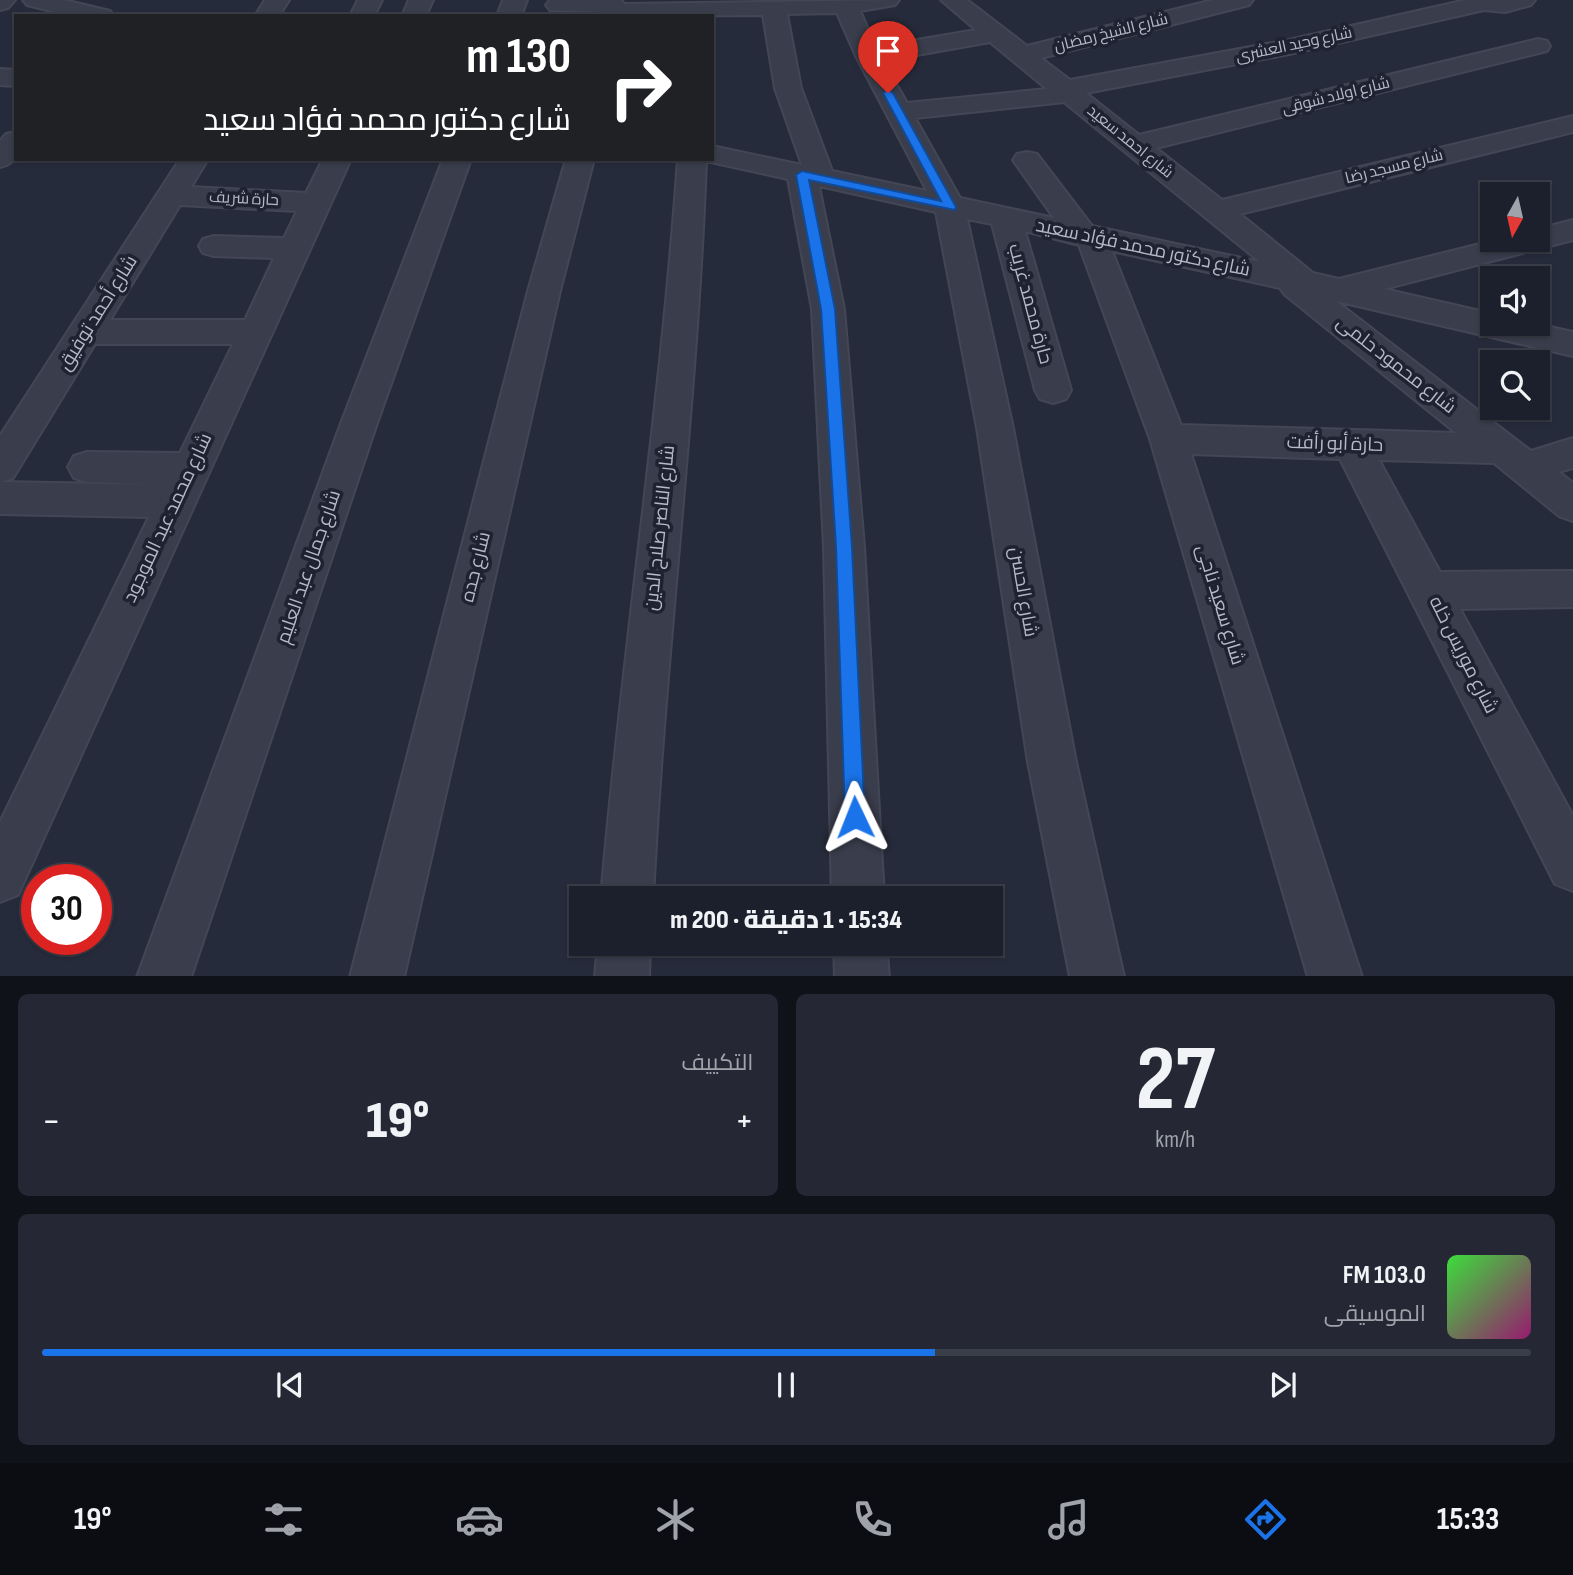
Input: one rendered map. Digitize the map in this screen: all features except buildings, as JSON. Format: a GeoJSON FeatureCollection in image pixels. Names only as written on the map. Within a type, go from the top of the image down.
{"type":"FeatureCollection","features":[{"type":"Feature","properties":{"kind":"street"},"geometry":{"type":"LineString","coordinates":[[35,0],[98,10]]}},
{"type":"Feature","properties":{"kind":"street"},"geometry":{"type":"LineString","coordinates":[[558,5],[697,13],[815,3],[846,6],[887,0]]}},
{"type":"Feature","properties":{"kind":"street","name":"شارع احمد سعيد"},"geometry":{"type":"LineString","coordinates":[[953,0],[1216,211],[1296,281]]}},
{"type":"Feature","properties":{"kind":"street","name":"شارع الشيخ رمضان"},"geometry":{"type":"LineString","coordinates":[[1022,55],[1241,0]]}},
{"type":"Feature","properties":{"kind":"street","name":"شارع وحيد العشرى"},"geometry":{"type":"LineString","coordinates":[[898,112],[1067,92],[1289,47],[1484,3],[1505,5],[1523,0]]}},
{"type":"Feature","properties":{"kind":"street"},"geometry":{"type":"LineString","coordinates":[[783,5],[788,88],[812,177],[828,309],[844,547],[858,886]]}},
{"type":"Feature","properties":{"kind":"street","name":"شارع الحسن"},"geometry":{"type":"LineString","coordinates":[[846,6],[868,56],[950,207],[995,428],[1052,762],[1097,976]]}},
{"type":"Feature","properties":{"kind":"street"},"geometry":{"type":"LineString","coordinates":[[868,56],[995,34]]}},
{"type":"Feature","properties":{"kind":"street","name":"شارع اولاد شوقى"},"geometry":{"type":"LineString","coordinates":[[1133,145],[1538,46]]}},
{"type":"Feature","properties":{"kind":"street","name":"شارع مسجد رضا"},"geometry":{"type":"LineString","coordinates":[[1216,211],[1573,124]]}},
{"type":"Feature","properties":{"kind":"street","name":"شارع دكتور محمد فؤاد سعيد"},"geometry":{"type":"LineString","coordinates":[[714,154],[1573,344]]}},
{"type":"Feature","properties":{"kind":"street","name":"شارع سعيد ناجى"},"geometry":{"type":"LineString","coordinates":[[1027,160],[1087,237],[1168,439],[1335,976]]}},
{"type":"Feature","properties":{"kind":"street","name":"شارع أحمد توفيق"},"geometry":{"type":"LineString","coordinates":[[0,467],[193,161]]}},
{"type":"Feature","properties":{"kind":"street","name":"شارع محمد عبد الموجود"},"geometry":{"type":"LineString","coordinates":[[0,877],[336,161]]}},
{"type":"Feature","properties":{"kind":"street","name":"شارع جمال عبد العليم"},"geometry":{"type":"LineString","coordinates":[[164,976],[358,426],[456,161]]}},
{"type":"Feature","properties":{"kind":"street","name":"شارع جده"},"geometry":{"type":"LineString","coordinates":[[377,976],[544,291],[579,161]]}},
{"type":"Feature","properties":{"kind":"street","name":"شارع الناصر صلاح الدين"},"geometry":{"type":"LineString","coordinates":[[628,886],[632,813],[681,327],[692,161]]}},
{"type":"Feature","properties":{"kind":"street","name":"حارة شريف"},"geometry":{"type":"LineString","coordinates":[[172,195],[317,203]]}},
{"type":"Feature","properties":{"kind":"street","name":"حارة محمد غريب"},"geometry":{"type":"LineString","coordinates":[[1006,219],[1053,390]]}},
{"type":"Feature","properties":{"kind":"street"},"geometry":{"type":"LineString","coordinates":[[1550,236],[1573,230]]}},
{"type":"Feature","properties":{"kind":"street"},"geometry":{"type":"LineString","coordinates":[[214,246],[295,249]]}},
{"type":"Feature","properties":{"kind":"street"},"geometry":{"type":"LineString","coordinates":[[1338,290],[1486,252]]}},
{"type":"Feature","properties":{"kind":"street","name":"شارع محمود حلمى"},"geometry":{"type":"LineString","coordinates":[[1296,281],[1573,505]]}},
{"type":"Feature","properties":{"kind":"street"},"geometry":{"type":"LineString","coordinates":[[86,332],[254,332]]}},
{"type":"Feature","properties":{"kind":"street","name":"حارة أبو رأفت"},"geometry":{"type":"LineString","coordinates":[[1168,439],[1351,444],[1514,459],[1573,453]]}},
{"type":"Feature","properties":{"kind":"street","name":"شارع موريس خله"},"geometry":{"type":"LineString","coordinates":[[1351,444],[1573,866]]}},
{"type":"Feature","properties":{"kind":"street"},"geometry":{"type":"LineString","coordinates":[[87,467],[183,485]]}},
{"type":"Feature","properties":{"kind":"street"},"geometry":{"type":"LineString","coordinates":[[0,498],[183,485]]}},
{"type":"Feature","properties":{"kind":"street"},"geometry":{"type":"LineString","coordinates":[[1430,591],[1573,589]]}},
{"type":"Feature","properties":{"kind":"street"},"geometry":{"type":"LineString","coordinates":[[622,976],[623,956]]}},
{"type":"Feature","properties":{"kind":"street"},"geometry":{"type":"LineString","coordinates":[[861,956],[862,976]]}},
{"type":"Feature","properties":{"kind":"route"},"geometry":{"type":"LineString","coordinates":[[855,817],[844,547],[828,309],[802,175],[950,207],[888,93]]}}]}
